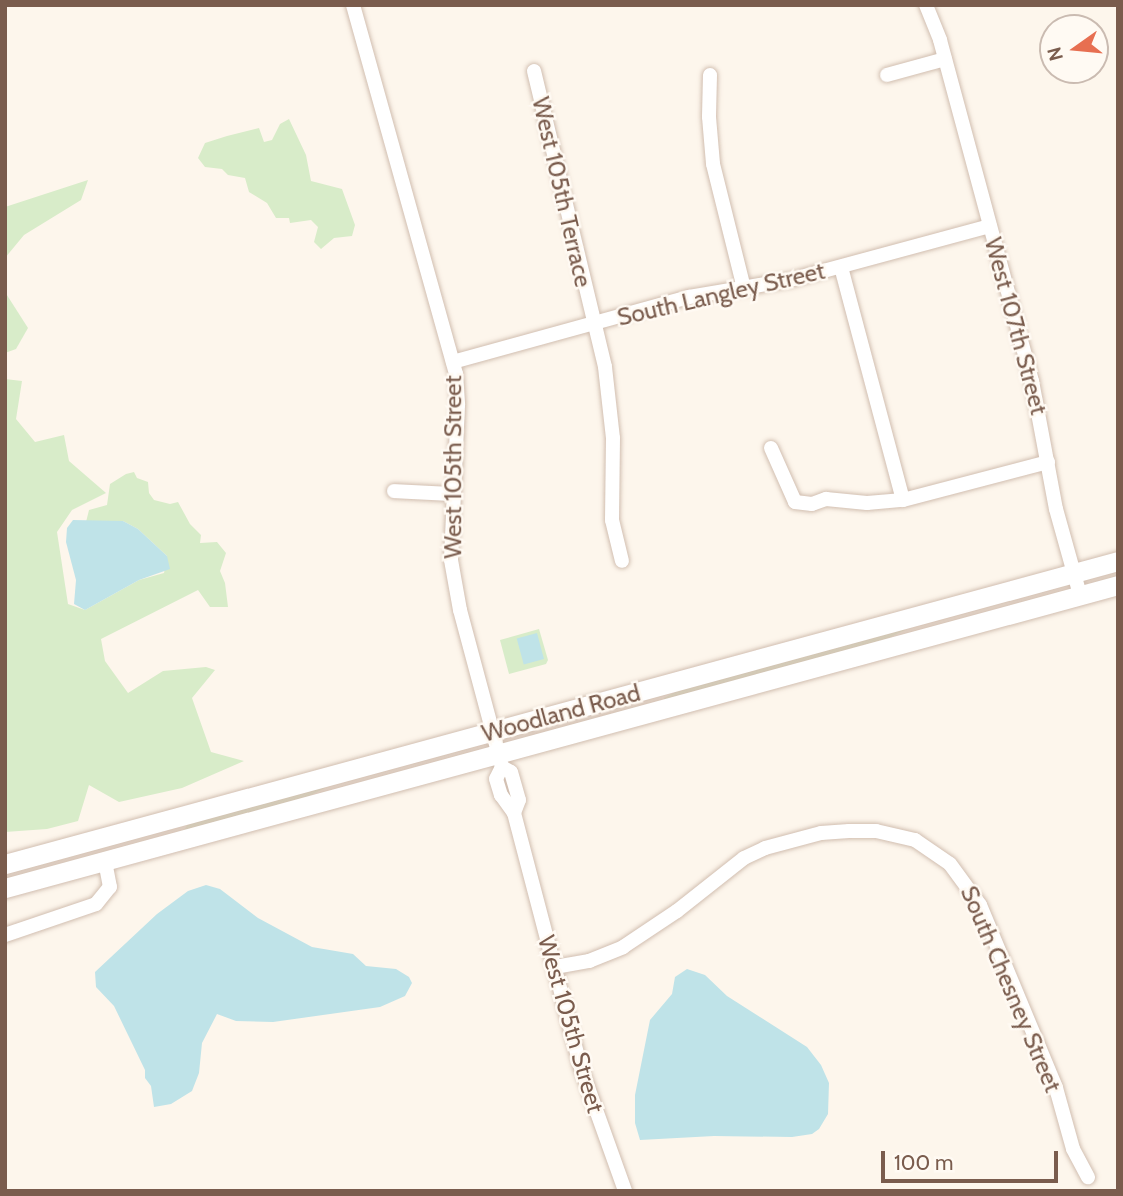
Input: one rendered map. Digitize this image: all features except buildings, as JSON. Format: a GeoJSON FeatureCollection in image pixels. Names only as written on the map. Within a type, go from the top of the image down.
{"type":"FeatureCollection","features":[{"type":"Feature","properties":{"kind":"main road","name":"Woodland Road"},"geometry":{"type":"LineString","coordinates":[[5,864],[1118,561]]}},
{"type":"Feature","properties":{"kind":"main road","name":"Woodland Road"},"geometry":{"type":"LineString","coordinates":[[5,888],[501,760],[1118,585]]}},
{"type":"Feature","properties":{"kind":"main road"},"geometry":{"type":"LineString","coordinates":[[141,851],[167,820]]}},
{"type":"Feature","properties":{"kind":"street","name":"West 105th Street"},"geometry":{"type":"LineString","coordinates":[[353,5],[458,387],[451,560],[454,583],[501,760],[496,779],[501,795],[514,813],[594,1108],[625,1191]]}},
{"type":"Feature","properties":{"kind":"street","name":"West 107th Street"},"geometry":{"type":"LineString","coordinates":[[926,5],[945,59],[1032,381],[1056,509],[1080,595]]}},
{"type":"Feature","properties":{"kind":"street"},"geometry":{"type":"LineString","coordinates":[[887,75],[945,59]]}},
{"type":"Feature","properties":{"kind":"street","name":"West 105th Terrace"},"geometry":{"type":"LineString","coordinates":[[534,71],[582,264],[610,393],[613,438],[612,520],[622,561]]}},
{"type":"Feature","properties":{"kind":"street"},"geometry":{"type":"LineString","coordinates":[[710,75],[712,164],[744,288]]}},
{"type":"Feature","properties":{"kind":"street","name":"South Langley Street"},"geometry":{"type":"LineString","coordinates":[[453,362],[689,297],[841,267],[989,226]]}},
{"type":"Feature","properties":{"kind":"street"},"geometry":{"type":"LineString","coordinates":[[841,267],[903,500]]}},
{"type":"Feature","properties":{"kind":"street"},"geometry":{"type":"LineString","coordinates":[[771,449],[795,502],[812,504],[826,499],[882,503],[903,500],[1048,462]]}},
{"type":"Feature","properties":{"kind":"street"},"geometry":{"type":"LineString","coordinates":[[394,492],[454,494]]}},
{"type":"Feature","properties":{"kind":"street","name":"South Chesney Street"},"geometry":{"type":"LineString","coordinates":[[555,967],[589,961],[623,947],[677,911],[736,864],[765,848],[821,833],[849,831],[876,831],[915,840],[950,864],[980,905],[1056,1088],[1073,1149],[1088,1177]]}},
{"type":"Feature","properties":{"kind":"street"},"geometry":{"type":"LineString","coordinates":[[5,935],[96,904],[110,887],[104,861]]}},
{"type":"Feature","properties":{"kind":"green space"},"geometry":{"type":"Polygon","coordinates":[[[289,119],[306,155],[311,181],[342,189],[355,225],[352,236],[334,238],[321,249],[314,242],[318,227],[311,220],[290,223],[289,218],[276,218],[267,203],[249,192],[245,178],[228,175],[222,169],[205,167],[198,158],[205,143],[259,128],[264,142],[272,140],[280,124],[289,119]]]}},
{"type":"Feature","properties":{"kind":"green space"},"geometry":{"type":"Polygon","coordinates":[[[88,180],[81,200],[24,235],[5,258],[5,207],[88,180]]]}},
{"type":"Feature","properties":{"kind":"green space"},"geometry":{"type":"Polygon","coordinates":[[[5,292],[28,328],[16,349],[5,353],[5,292]]]}},
{"type":"Feature","properties":{"kind":"green space"},"geometry":{"type":"Polygon","coordinates":[[[5,379],[22,381],[16,419],[35,442],[64,435],[69,461],[106,493],[72,510],[57,532],[68,604],[85,610],[139,580],[164,573],[167,556],[138,529],[123,521],[86,522],[89,510],[107,505],[110,484],[126,474],[134,472],[137,478],[148,482],[149,493],[154,500],[170,504],[178,502],[190,524],[201,535],[200,543],[217,542],[226,553],[220,571],[225,583],[228,607],[210,607],[198,590],[101,639],[105,661],[128,693],[163,671],[206,667],[215,670],[192,698],[211,752],[244,761],[182,788],[119,802],[89,785],[78,821],[47,829],[5,832],[5,379]]]}},
{"type":"Feature","properties":{"kind":"green space"},"geometry":{"type":"Polygon","coordinates":[[[904,627],[905,630],[889,638],[665,702],[664,698],[688,685],[904,627]]]}},
{"type":"Feature","properties":{"kind":"green space"},"geometry":{"type":"Polygon","coordinates":[[[539,629],[548,660],[546,664],[509,674],[500,640],[539,629]]]}},
{"type":"Feature","properties":{"kind":"green space"},"geometry":{"type":"Polygon","coordinates":[[[324,785],[325,788],[307,797],[183,832],[189,822],[324,785]]]}},
{"type":"Feature","properties":{"kind":"water"},"geometry":{"type":"Polygon","coordinates":[[[73,520],[123,521],[138,529],[167,556],[170,569],[139,580],[85,610],[74,604],[76,580],[66,542],[67,528],[73,520]]]}},
{"type":"Feature","properties":{"kind":"water"},"geometry":{"type":"Polygon","coordinates":[[[537,633],[544,659],[524,665],[517,638],[537,633]]]}},
{"type":"Feature","properties":{"kind":"water"},"geometry":{"type":"Polygon","coordinates":[[[206,885],[220,889],[258,918],[312,947],[353,954],[366,966],[396,969],[409,977],[412,983],[405,996],[380,1007],[273,1022],[236,1021],[217,1014],[202,1043],[199,1073],[192,1091],[171,1104],[154,1107],[145,1070],[114,1006],[96,987],[95,972],[157,914],[188,891],[206,885]]]}},
{"type":"Feature","properties":{"kind":"water"},"geometry":{"type":"Polygon","coordinates":[[[687,969],[705,975],[727,996],[807,1047],[821,1065],[829,1083],[828,1114],[819,1129],[812,1134],[792,1137],[714,1136],[640,1140],[635,1123],[635,1095],[650,1020],[672,994],[675,977],[687,969]]]}}]}
